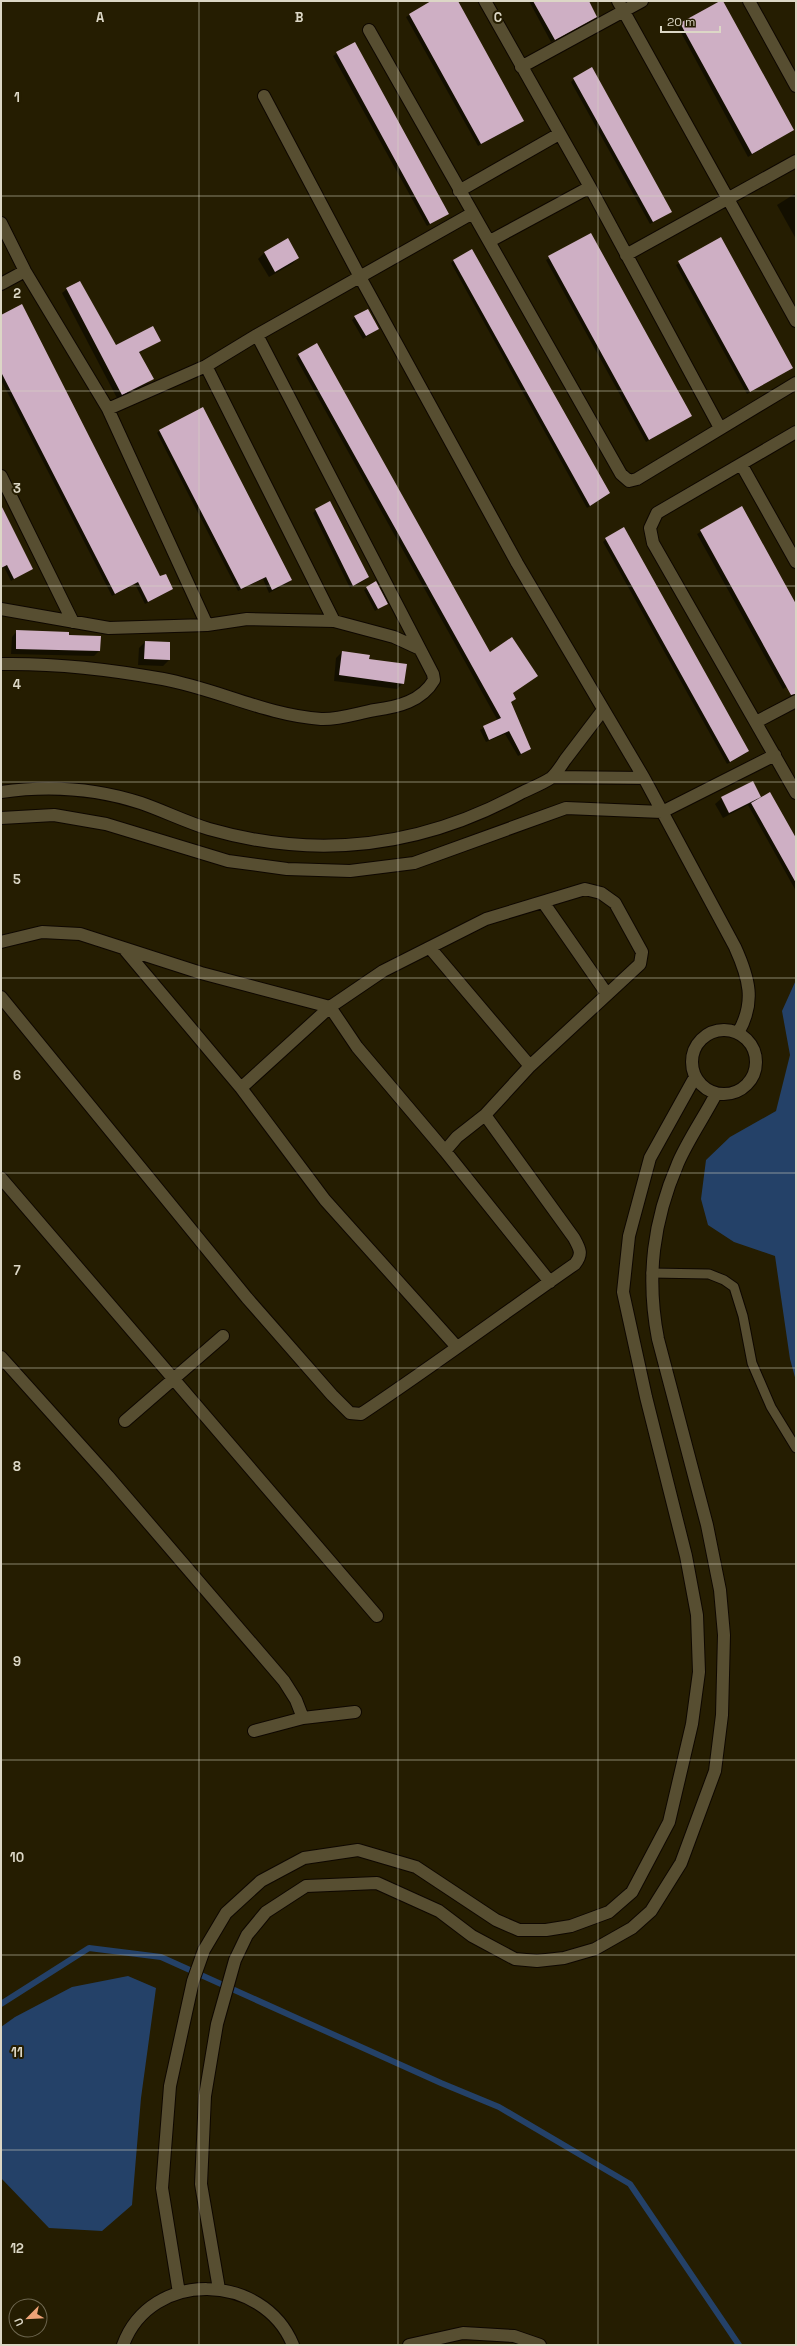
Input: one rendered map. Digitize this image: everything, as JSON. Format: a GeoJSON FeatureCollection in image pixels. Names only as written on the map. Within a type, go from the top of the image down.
{"type":"FeatureCollection","features":[{"type":"Feature","properties":{"kind":"street"},"geometry":{"type":"LineString","coordinates":[[485,1],[590,187],[720,428]]}},
{"type":"Feature","properties":{"kind":"street"},"geometry":{"type":"LineString","coordinates":[[521,67],[621,6],[642,1]]}},
{"type":"Feature","properties":{"kind":"street"},"geometry":{"type":"LineString","coordinates":[[749,1],[796,86]]}},
{"type":"Feature","properties":{"kind":"street"},"geometry":{"type":"LineString","coordinates":[[621,6],[726,199],[796,321]]}},
{"type":"Feature","properties":{"kind":"street"},"geometry":{"type":"LineString","coordinates":[[368,30],[471,214],[490,241],[621,474],[629,481],[637,479],[796,383]]}},
{"type":"Feature","properties":{"kind":"street"},"geometry":{"type":"LineString","coordinates":[[264,96],[360,277],[517,563],[644,778],[745,970],[750,992],[746,1019],[738,1033]]}},
{"type":"Feature","properties":{"kind":"street"},"geometry":{"type":"LineString","coordinates":[[459,191],[559,134]]}},
{"type":"Feature","properties":{"kind":"street"},"geometry":{"type":"LineString","coordinates":[[626,255],[796,161]]}},
{"type":"Feature","properties":{"kind":"street"},"geometry":{"type":"LineString","coordinates":[[490,241],[590,187]]}},
{"type":"Feature","properties":{"kind":"street"},"geometry":{"type":"LineString","coordinates":[[108,409],[206,366],[257,335],[471,214]]}},
{"type":"Feature","properties":{"kind":"street"},"geometry":{"type":"LineString","coordinates":[[1,223],[25,271],[108,409],[207,625]]}},
{"type":"Feature","properties":{"kind":"street"},"geometry":{"type":"LineString","coordinates":[[1,284],[25,271]]}},
{"type":"Feature","properties":{"kind":"street"},"geometry":{"type":"LineString","coordinates":[[1,664],[95,667],[166,679],[275,711],[322,719],[390,708],[420,697],[430,689],[434,680],[420,649],[257,335]]}},
{"type":"Feature","properties":{"kind":"street"},"geometry":{"type":"LineString","coordinates":[[206,366],[334,621]]}},
{"type":"Feature","properties":{"kind":"street"},"geometry":{"type":"LineString","coordinates":[[795,789],[650,535],[652,521],[657,513],[796,432]]}},
{"type":"Feature","properties":{"kind":"street"},"geometry":{"type":"LineString","coordinates":[[741,464],[796,562]]}},
{"type":"Feature","properties":{"kind":"street"},"geometry":{"type":"LineString","coordinates":[[1,476],[73,622]]}},
{"type":"Feature","properties":{"kind":"street"},"geometry":{"type":"LineString","coordinates":[[1,609],[109,628],[207,625],[247,619],[334,621],[394,637],[420,649]]}},
{"type":"Feature","properties":{"kind":"street"},"geometry":{"type":"LineString","coordinates":[[756,722],[796,701]]}},
{"type":"Feature","properties":{"kind":"street"},"geometry":{"type":"LineString","coordinates":[[1,792],[26,788],[76,788],[108,794],[141,803],[208,829],[259,841],[313,847],[380,843],[446,826],[497,807],[552,777],[603,710]]}},
{"type":"Feature","properties":{"kind":"street"},"geometry":{"type":"LineString","coordinates":[[1,818],[54,815],[106,824],[228,861],[287,869],[350,871],[414,863],[566,808],[662,812],[775,755]]}},
{"type":"Feature","properties":{"kind":"street"},"geometry":{"type":"LineString","coordinates":[[552,777],[644,778]]}},
{"type":"Feature","properties":{"kind":"street"},"geometry":{"type":"LineString","coordinates":[[241,1088],[330,1006],[383,971],[486,919],[585,889],[602,893],[615,903],[642,952],[643,959],[640,964],[530,1066],[485,1115],[457,1137],[445,1151]]}},
{"type":"Feature","properties":{"kind":"street"},"geometry":{"type":"LineString","coordinates":[[543,902],[607,994]]}},
{"type":"Feature","properties":{"kind":"street"},"geometry":{"type":"LineString","coordinates":[[1,942],[42,932],[80,934],[201,973],[330,1006],[357,1047],[445,1151],[550,1282]]}},
{"type":"Feature","properties":{"kind":"street"},"geometry":{"type":"LineString","coordinates":[[430,948],[530,1066]]}},
{"type":"Feature","properties":{"kind":"street"},"geometry":{"type":"LineString","coordinates":[[125,949],[241,1088],[325,1200],[456,1346]]}},
{"type":"Feature","properties":{"kind":"street"},"geometry":{"type":"LineString","coordinates":[[1,997],[247,1298],[350,1413],[361,1414],[456,1346],[550,1282],[575,1264],[581,1256],[581,1251],[574,1238],[485,1115]]}},
{"type":"Feature","properties":{"kind":"street"},"geometry":{"type":"LineString","coordinates":[[730,1030],[746,1038],[754,1050],[757,1064],[755,1074],[750,1082],[739,1091],[726,1095],[716,1094],[704,1088],[695,1077],[692,1059],[698,1043],[704,1036],[716,1031],[730,1030]]}},
{"type":"Feature","properties":{"kind":"street"},"geometry":{"type":"LineString","coordinates":[[179,2293],[162,2188],[170,2086],[193,1981],[204,1950],[226,1913],[261,1881],[304,1858],[358,1850],[416,1867],[496,1920],[519,1930],[546,1930],[571,1926],[609,1912],[632,1892],[669,1822],[692,1724],[699,1672],[697,1614],[686,1556],[646,1397],[623,1292],[629,1236],[650,1158],[695,1077]]}},
{"type":"Feature","properties":{"kind":"street"},"geometry":{"type":"LineString","coordinates":[[219,2289],[201,2184],[205,2096],[217,2024],[235,1960],[247,1935],[266,1912],[306,1886],[377,1883],[439,1911],[496,1950],[515,1959],[537,1961],[564,1958],[595,1949],[632,1928],[651,1911],[667,1888],[681,1863],[715,1771],[722,1715],[724,1635],[720,1590],[708,1525],[658,1339],[653,1313],[651,1274],[657,1224],[678,1163],[716,1094]]}},
{"type":"Feature","properties":{"kind":"street"},"geometry":{"type":"LineString","coordinates":[[1,1178],[377,1616]]}},
{"type":"Feature","properties":{"kind":"street"},"geometry":{"type":"LineString","coordinates":[[125,1421],[223,1336]]}},
{"type":"Feature","properties":{"kind":"street"},"geometry":{"type":"LineString","coordinates":[[1,1357],[108,1476],[284,1680],[296,1700],[303,1718]]}},
{"type":"Feature","properties":{"kind":"street"},"geometry":{"type":"LineString","coordinates":[[254,1731],[303,1718],[355,1712]]}},
{"type":"Feature","properties":{"kind":"street"},"geometry":{"type":"LineString","coordinates":[[123,2345],[140,2318],[157,2303],[179,2293],[202,2289],[219,2289],[245,2296],[263,2306],[278,2321],[293,2345]]}},
{"type":"Feature","properties":{"kind":"street"},"geometry":{"type":"LineString","coordinates":[[409,2345],[463,2332],[514,2336],[540,2345]]}},
{"type":"Feature","properties":{"kind":"lane"},"geometry":{"type":"LineString","coordinates":[[651,1274],[709,1274],[724,1280],[734,1287],[743,1316],[752,1363],[771,1407],[796,1448]]}},
{"type":"Feature","properties":{"kind":"water"},"geometry":{"type":"Polygon","coordinates":[[[796,980],[796,1381],[790,1359],[775,1256],[734,1242],[708,1225],[701,1199],[706,1160],[730,1137],[776,1111],[790,1055],[782,1011],[796,980]]]}},
{"type":"Feature","properties":{"kind":"water"},"geometry":{"type":"Polygon","coordinates":[[[128,1976],[156,1988],[141,2098],[132,2205],[102,2231],[49,2228],[1,2178],[1,2027],[15,2017],[72,1987],[128,1976]]]}},
{"type":"Feature","properties":{"kind":"building"},"geometry":{"type":"Polygon","coordinates":[[[431,1],[458,1],[524,121],[481,144],[409,14],[431,1]]]}},
{"type":"Feature","properties":{"kind":"building"},"geometry":{"type":"Polygon","coordinates":[[[533,1],[589,1],[597,17],[555,40],[533,1]]]}},
{"type":"Feature","properties":{"kind":"building"},"geometry":{"type":"Polygon","coordinates":[[[720,1],[723,1],[794,130],[752,154],[680,23],[720,1]]]}},
{"type":"Feature","properties":{"kind":"building"},"geometry":{"type":"Polygon","coordinates":[[[355,42],[449,214],[430,224],[336,52],[355,42]]]}},
{"type":"Feature","properties":{"kind":"building"},"geometry":{"type":"Polygon","coordinates":[[[592,67],[672,212],[653,222],[573,78],[592,67]]]}},
{"type":"Feature","properties":{"kind":"building"},"geometry":{"type":"Polygon","coordinates":[[[591,233],[692,416],[649,440],[548,256],[591,233]]]}},
{"type":"Feature","properties":{"kind":"building"},"geometry":{"type":"Polygon","coordinates":[[[721,237],[793,368],[750,392],[678,261],[721,237]]]}},
{"type":"Feature","properties":{"kind":"building"},"geometry":{"type":"Polygon","coordinates":[[[288,238],[299,258],[275,272],[264,252],[288,238]]]}},
{"type":"Feature","properties":{"kind":"building"},"geometry":{"type":"Polygon","coordinates":[[[472,249],[610,493],[590,506],[453,260],[472,249]]]}},
{"type":"Feature","properties":{"kind":"building"},"geometry":{"type":"Polygon","coordinates":[[[80,281],[116,345],[153,326],[161,341],[139,352],[154,379],[122,395],[66,288],[80,281]]]}},
{"type":"Feature","properties":{"kind":"building"},"geometry":{"type":"Polygon","coordinates":[[[22,304],[160,576],[166,574],[173,589],[148,602],[138,582],[115,594],[1,372],[1,315],[22,304]]]}},
{"type":"Feature","properties":{"kind":"building"},"geometry":{"type":"Polygon","coordinates":[[[368,309],[379,329],[366,336],[354,316],[368,309]]]}},
{"type":"Feature","properties":{"kind":"building"},"geometry":{"type":"Polygon","coordinates":[[[317,343],[490,652],[512,637],[538,676],[513,693],[516,699],[511,702],[531,749],[521,754],[509,731],[489,740],[483,726],[501,718],[298,354],[317,343]]]}},
{"type":"Feature","properties":{"kind":"building"},"geometry":{"type":"Polygon","coordinates":[[[203,407],[292,580],[272,590],[266,577],[241,589],[159,430],[203,407]]]}},
{"type":"Feature","properties":{"kind":"building"},"geometry":{"type":"Polygon","coordinates":[[[330,501],[369,577],[353,586],[315,509],[330,501]]]}},
{"type":"Feature","properties":{"kind":"building"},"geometry":{"type":"Polygon","coordinates":[[[1,505],[33,569],[14,579],[7,565],[1,568],[1,505]]]}},
{"type":"Feature","properties":{"kind":"building"},"geometry":{"type":"Polygon","coordinates":[[[742,506],[796,604],[796,694],[791,695],[700,530],[742,506]]]}},
{"type":"Feature","properties":{"kind":"building"},"geometry":{"type":"Polygon","coordinates":[[[624,527],[749,751],[730,762],[605,538],[624,527]]]}},
{"type":"Feature","properties":{"kind":"building"},"geometry":{"type":"Polygon","coordinates":[[[376,581],[388,604],[378,609],[366,587],[376,581]]]}},
{"type":"Feature","properties":{"kind":"building"},"geometry":{"type":"Polygon","coordinates":[[[16,630],[69,632],[69,635],[101,636],[100,651],[16,649],[16,630]]]}},
{"type":"Feature","properties":{"kind":"building"},"geometry":{"type":"Polygon","coordinates":[[[145,641],[170,642],[170,660],[144,659],[145,641]]]}},
{"type":"Feature","properties":{"kind":"building"},"geometry":{"type":"Polygon","coordinates":[[[342,651],[370,655],[369,659],[407,664],[404,684],[339,675],[342,651]]]}},
{"type":"Feature","properties":{"kind":"building"},"geometry":{"type":"Polygon","coordinates":[[[753,781],[761,797],[729,813],[721,797],[753,781]]]}},
{"type":"Feature","properties":{"kind":"building"},"geometry":{"type":"Polygon","coordinates":[[[770,792],[796,838],[796,883],[751,803],[770,792]]]}},
{"type":"Feature","properties":{"kind":"waterway"},"geometry":{"type":"LineString","coordinates":[[1,2004],[89,1948],[161,1957],[441,2083],[499,2107],[630,2184],[739,2345]]}}]}
